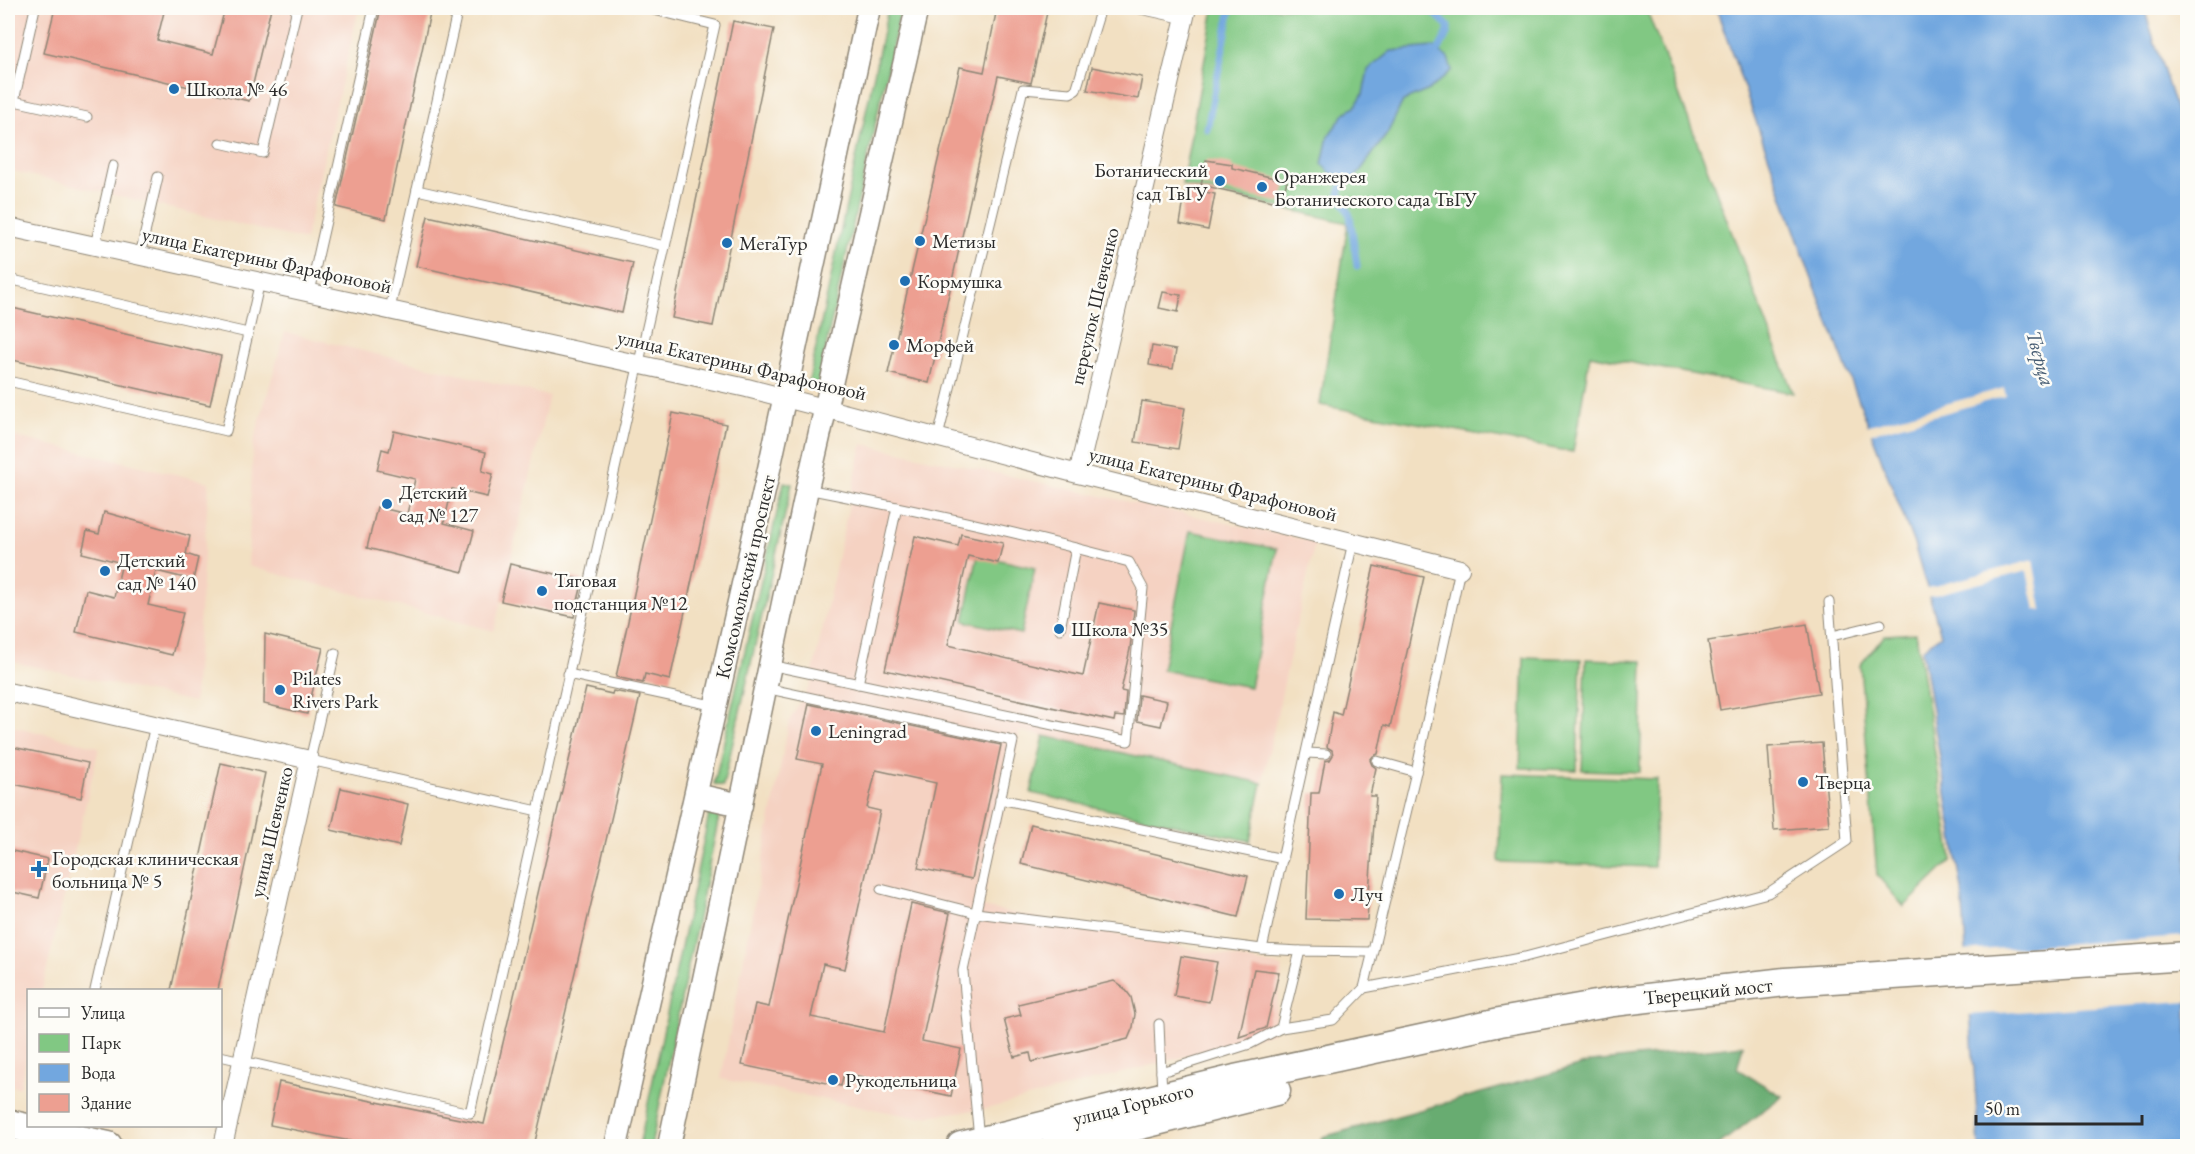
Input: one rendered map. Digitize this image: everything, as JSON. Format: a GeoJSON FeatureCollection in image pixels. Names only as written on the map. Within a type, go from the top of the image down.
{"type":"FeatureCollection","features":[{"type":"Feature","properties":{"kind":"main road","name":"Тверецкий мост"},"geometry":{"type":"LineString","coordinates":[[1238,1089],[1500,1022],[1642,998],[1795,982],[2187,956]]}},
{"type":"Feature","properties":{"kind":"main road","name":"Тверецкий мост"},"geometry":{"type":"LineString","coordinates":[[1238,1089],[1512,1039],[1687,1012],[1820,998],[2187,975]]}},
{"type":"Feature","properties":{"kind":"main road","name":"улица Горького"},"geometry":{"type":"LineString","coordinates":[[970,1144],[1162,1085],[1238,1089]]}},
{"type":"Feature","properties":{"kind":"main road","name":"улица Горького"},"geometry":{"type":"LineString","coordinates":[[1057,1146],[1238,1089]]}},
{"type":"Feature","properties":{"kind":"main road"},"geometry":{"type":"LineString","coordinates":[[8,1124],[108,1146]]}},
{"type":"Feature","properties":{"kind":"street","name":"Комсомольский проспект"},"geometry":{"type":"LineString","coordinates":[[616,1146],[785,397],[869,8]]}},
{"type":"Feature","properties":{"kind":"street","name":"Комсомольский проспект"},"geometry":{"type":"LineString","coordinates":[[669,1146],[807,489],[917,8]]}},
{"type":"Feature","properties":{"kind":"street","name":"переулок Шевченко"},"geometry":{"type":"LineString","coordinates":[[1078,474],[1186,13]]}},
{"type":"Feature","properties":{"kind":"street","name":"улица Екатерины Фарафоновой"},"geometry":{"type":"LineString","coordinates":[[8,227],[639,363],[785,397],[1078,474],[1460,569]]}},
{"type":"Feature","properties":{"kind":"street","name":"улица Шевченко"},"geometry":{"type":"LineString","coordinates":[[8,692],[310,760],[223,1146]]}},
{"type":"Feature","properties":{"kind":"street"},"geometry":{"type":"LineString","coordinates":[[696,795],[741,805]]}},
{"type":"Feature","properties":{"kind":"lane"},"geometry":{"type":"LineString","coordinates":[[35,8],[14,101],[87,117]]}},
{"type":"Feature","properties":{"kind":"lane"},"geometry":{"type":"LineString","coordinates":[[220,143],[263,153],[297,8]]}},
{"type":"Feature","properties":{"kind":"lane"},"geometry":{"type":"LineString","coordinates":[[310,292],[374,8]]}},
{"type":"Feature","properties":{"kind":"lane"},"geometry":{"type":"LineString","coordinates":[[390,309],[458,8]]}},
{"type":"Feature","properties":{"kind":"lane"},"geometry":{"type":"LineString","coordinates":[[222,1057],[470,1113],[715,25],[650,8]]}},
{"type":"Feature","properties":{"kind":"lane"},"geometry":{"type":"LineString","coordinates":[[938,437],[1023,89],[1070,93],[1076,90],[1101,8]]}},
{"type":"Feature","properties":{"kind":"lane"},"geometry":{"type":"LineString","coordinates":[[1136,8],[1186,13]]}},
{"type":"Feature","properties":{"kind":"lane"},"geometry":{"type":"LineString","coordinates":[[95,246],[113,166]]}},
{"type":"Feature","properties":{"kind":"lane"},"geometry":{"type":"LineString","coordinates":[[140,255],[158,177]]}},
{"type":"Feature","properties":{"kind":"lane"},"geometry":{"type":"LineString","coordinates":[[417,190],[665,246]]}},
{"type":"Feature","properties":{"kind":"lane"},"geometry":{"type":"LineString","coordinates":[[8,279],[248,333]]}},
{"type":"Feature","properties":{"kind":"lane"},"geometry":{"type":"LineString","coordinates":[[8,381],[226,431],[260,281]]}},
{"type":"Feature","properties":{"kind":"lane"},"geometry":{"type":"LineString","coordinates":[[770,665],[1128,741],[1143,588],[1129,562],[897,507],[807,489]]}},
{"type":"Feature","properties":{"kind":"lane"},"geometry":{"type":"LineString","coordinates":[[858,684],[897,507]]}},
{"type":"Feature","properties":{"kind":"lane"},"geometry":{"type":"LineString","coordinates":[[1262,949],[1353,542]]}},
{"type":"Feature","properties":{"kind":"lane"},"geometry":{"type":"LineString","coordinates":[[1060,629],[1076,548]]}},
{"type":"Feature","properties":{"kind":"lane"},"geometry":{"type":"LineString","coordinates":[[1159,1024],[1162,1085],[1281,1028],[1333,1020],[1364,988],[1416,772],[1460,569]]}},
{"type":"Feature","properties":{"kind":"lane"},"geometry":{"type":"LineString","coordinates":[[1364,988],[1525,957],[1768,893],[1847,841],[1829,602]]}},
{"type":"Feature","properties":{"kind":"lane"},"geometry":{"type":"LineString","coordinates":[[1832,636],[1881,624]]}},
{"type":"Feature","properties":{"kind":"lane"},"geometry":{"type":"LineString","coordinates":[[334,652],[310,760],[538,811]]}},
{"type":"Feature","properties":{"kind":"lane"},"geometry":{"type":"LineString","coordinates":[[568,674],[716,706]]}},
{"type":"Feature","properties":{"kind":"lane"},"geometry":{"type":"LineString","coordinates":[[765,688],[1013,741],[963,971],[970,1144]]}},
{"type":"Feature","properties":{"kind":"lane"},"geometry":{"type":"LineString","coordinates":[[95,989],[155,725]]}},
{"type":"Feature","properties":{"kind":"lane"},"geometry":{"type":"LineString","coordinates":[[1307,753],[1326,754]]}},
{"type":"Feature","properties":{"kind":"lane"},"geometry":{"type":"LineString","coordinates":[[1377,761],[1416,772]]}},
{"type":"Feature","properties":{"kind":"lane"},"geometry":{"type":"LineString","coordinates":[[1000,799],[1283,859]]}},
{"type":"Feature","properties":{"kind":"lane"},"geometry":{"type":"LineString","coordinates":[[881,889],[976,912],[1262,949],[1372,952]]}},
{"type":"Feature","properties":{"kind":"lane"},"geometry":{"type":"LineString","coordinates":[[1281,1028],[1300,951]]}},
{"type":"Feature","properties":{"kind":"shaded area","name":"Школа № 46"},"geometry":{"type":"Polygon","coordinates":[[[8,8],[359,8],[305,240],[8,170],[8,8]]]}},
{"type":"Feature","properties":{"kind":"shaded area","name":"Детский сад № 127"},"geometry":{"type":"Polygon","coordinates":[[[285,332],[549,396],[494,631],[248,566],[253,444],[285,332]]]}},
{"type":"Feature","properties":{"kind":"shaded area","name":"Детский сад № 140"},"geometry":{"type":"Polygon","coordinates":[[[8,435],[209,482],[194,702],[8,661],[8,435]]]}},
{"type":"Feature","properties":{"kind":"shaded area"},"geometry":{"type":"Polygon","coordinates":[[[862,444],[1315,542],[1262,783],[1020,731],[982,907],[1283,967],[1273,1033],[986,1109],[914,1117],[721,1079],[789,721],[810,686],[862,444]]]}},
{"type":"Feature","properties":{"kind":"shaded area","name":"Городская клиническая больница № 5"},"geometry":{"type":"Polygon","coordinates":[[[8,725],[99,747],[42,989],[27,989],[27,1055],[20,1088],[8,1085],[8,725]]]}},
{"type":"Feature","properties":{"kind":"green space"},"geometry":{"type":"Polygon","coordinates":[[[888,8],[901,8],[817,387],[808,385],[888,8]]]}},
{"type":"Feature","properties":{"kind":"green space"},"geometry":{"type":"Polygon","coordinates":[[[1214,8],[1646,8],[1793,393],[1590,355],[1573,452],[1320,405],[1348,223],[1182,185],[1214,8]]]}},
{"type":"Feature","properties":{"kind":"green space"},"geometry":{"type":"Polygon","coordinates":[[[784,482],[792,484],[723,786],[714,784],[784,482]]]}},
{"type":"Feature","properties":{"kind":"green space"},"geometry":{"type":"Polygon","coordinates":[[[1190,531],[1277,549],[1250,687],[1162,670],[1190,531]]]}},
{"type":"Feature","properties":{"kind":"green space"},"geometry":{"type":"Polygon","coordinates":[[[978,555],[1035,568],[1021,634],[964,621],[978,555]]]}},
{"type":"Feature","properties":{"kind":"green space"},"geometry":{"type":"Polygon","coordinates":[[[1916,633],[1952,860],[1904,907],[1877,875],[1860,665],[1885,635],[1916,633]]]}},
{"type":"Feature","properties":{"kind":"green space"},"geometry":{"type":"Polygon","coordinates":[[[1524,657],[1581,659],[1577,770],[1520,768],[1524,657]]]}},
{"type":"Feature","properties":{"kind":"green space"},"geometry":{"type":"Polygon","coordinates":[[[1586,659],[1643,661],[1640,772],[1582,770],[1586,659]]]}},
{"type":"Feature","properties":{"kind":"green space"},"geometry":{"type":"Polygon","coordinates":[[[1044,736],[1262,783],[1250,841],[1031,793],[1044,736]]]}},
{"type":"Feature","properties":{"kind":"green space"},"geometry":{"type":"Polygon","coordinates":[[[1502,774],[1657,779],[1654,867],[1499,862],[1502,774]]]}},
{"type":"Feature","properties":{"kind":"green space"},"geometry":{"type":"Polygon","coordinates":[[[710,810],[720,812],[651,1146],[639,1146],[710,810]]]}},
{"type":"Feature","properties":{"kind":"green space"},"geometry":{"type":"Polygon","coordinates":[[[1743,1045],[1737,1069],[1782,1096],[1717,1146],[1319,1146],[1323,1137],[1592,1062],[1743,1045]]]}},
{"type":"Feature","properties":{"kind":"water"},"geometry":{"type":"Polygon","coordinates":[[[1716,8],[2144,8],[2188,148],[2187,1146],[1979,1146],[1962,890],[1922,649],[1941,635],[1914,544],[1810,274],[1716,8]]]}},
{"type":"Feature","properties":{"kind":"water"},"geometry":{"type":"Polygon","coordinates":[[[1433,47],[1448,58],[1452,70],[1429,90],[1403,101],[1387,134],[1353,181],[1330,173],[1322,164],[1328,136],[1345,113],[1355,107],[1363,94],[1368,70],[1391,51],[1433,47]]]}},
{"type":"Feature","properties":{"kind":"pier"},"geometry":{"type":"Polygon","coordinates":[[[2004,388],[2006,396],[1869,434],[1866,426],[2004,388]]]}},
{"type":"Feature","properties":{"kind":"pier"},"geometry":{"type":"Polygon","coordinates":[[[2033,560],[2042,610],[2035,610],[2027,571],[1927,597],[1924,589],[2033,560]]]}},
{"type":"Feature","properties":{"kind":"pier"},"geometry":{"type":"Polygon","coordinates":[[[2187,936],[2187,1001],[1968,1015],[1963,951],[2187,936]]]}},
{"type":"Feature","properties":{"kind":"building"},"geometry":{"type":"Polygon","coordinates":[[[55,8],[165,8],[157,40],[213,54],[225,8],[271,8],[249,101],[44,53],[55,8]]]}},
{"type":"Feature","properties":{"kind":"building"},"geometry":{"type":"Polygon","coordinates":[[[381,8],[431,8],[386,219],[336,207],[381,8]]]}},
{"type":"Feature","properties":{"kind":"building"},"geometry":{"type":"Polygon","coordinates":[[[997,8],[1048,8],[1031,83],[998,76],[929,383],[888,373],[960,67],[984,72],[997,8]]]}},
{"type":"Feature","properties":{"kind":"building"},"geometry":{"type":"Polygon","coordinates":[[[733,21],[774,29],[713,326],[672,318],[733,21]]]}},
{"type":"Feature","properties":{"kind":"building"},"geometry":{"type":"Polygon","coordinates":[[[1092,67],[1142,77],[1138,99],[1087,90],[1092,67]]]}},
{"type":"Feature","properties":{"kind":"building"},"geometry":{"type":"Polygon","coordinates":[[[1206,160],[1232,164],[1232,168],[1287,181],[1281,203],[1201,185],[1206,160]]]}},
{"type":"Feature","properties":{"kind":"building"},"geometry":{"type":"Polygon","coordinates":[[[1186,188],[1215,194],[1208,230],[1180,224],[1186,188]]]}},
{"type":"Feature","properties":{"kind":"building"},"geometry":{"type":"Polygon","coordinates":[[[428,216],[633,263],[622,313],[416,266],[428,216]]]}},
{"type":"Feature","properties":{"kind":"building"},"geometry":{"type":"Polygon","coordinates":[[[1163,292],[1181,295],[1178,312],[1159,308],[1163,292]]]}},
{"type":"Feature","properties":{"kind":"building"},"geometry":{"type":"Polygon","coordinates":[[[8,307],[221,356],[210,405],[8,359],[8,307]]]}},
{"type":"Feature","properties":{"kind":"building"},"geometry":{"type":"Polygon","coordinates":[[[1152,346],[1176,350],[1173,369],[1149,365],[1152,346]]]}},
{"type":"Feature","properties":{"kind":"building"},"geometry":{"type":"Polygon","coordinates":[[[1142,401],[1185,408],[1178,449],[1135,442],[1142,401]]]}},
{"type":"Feature","properties":{"kind":"building"},"geometry":{"type":"Polygon","coordinates":[[[673,413],[726,424],[670,680],[645,674],[643,683],[616,677],[673,413]]]}},
{"type":"Feature","properties":{"kind":"building"},"geometry":{"type":"Polygon","coordinates":[[[394,431],[486,452],[482,471],[493,474],[487,497],[452,489],[444,523],[474,531],[463,572],[367,548],[377,507],[407,514],[415,479],[377,470],[382,449],[389,451],[394,431]]]}},
{"type":"Feature","properties":{"kind":"building"},"geometry":{"type":"Polygon","coordinates":[[[104,512],[190,536],[186,554],[198,558],[193,580],[156,571],[148,605],[183,613],[172,655],[76,632],[86,590],[114,597],[122,563],[82,553],[87,531],[99,534],[104,512]]]}},
{"type":"Feature","properties":{"kind":"building"},"geometry":{"type":"Polygon","coordinates":[[[961,534],[1003,543],[998,563],[968,556],[948,645],[1083,676],[1099,603],[1134,610],[1130,649],[1121,691],[1126,692],[1124,717],[1115,716],[1114,721],[885,670],[915,536],[958,546],[961,534]]]}},
{"type":"Feature","properties":{"kind":"building","name":"Тяговая подстанция №12"},"geometry":{"type":"Polygon","coordinates":[[[510,564],[583,580],[574,617],[501,601],[510,564]]]}},
{"type":"Feature","properties":{"kind":"building"},"geometry":{"type":"Polygon","coordinates":[[[1374,566],[1424,577],[1390,727],[1384,725],[1378,754],[1370,760],[1376,768],[1370,796],[1376,796],[1367,920],[1306,919],[1311,793],[1319,793],[1325,761],[1330,760],[1333,755],[1332,750],[1327,747],[1333,712],[1341,715],[1374,566]]]}},
{"type":"Feature","properties":{"kind":"building"},"geometry":{"type":"Polygon","coordinates":[[[1807,624],[1819,693],[1720,710],[1708,641],[1807,624]]]}},
{"type":"Feature","properties":{"kind":"building"},"geometry":{"type":"Polygon","coordinates":[[[265,634],[323,648],[307,714],[264,704],[265,634]]]}},
{"type":"Feature","properties":{"kind":"building"},"geometry":{"type":"Polygon","coordinates":[[[586,688],[612,694],[613,691],[640,696],[534,1146],[375,1146],[270,1125],[279,1082],[484,1124],[586,688]]]}},
{"type":"Feature","properties":{"kind":"building"},"geometry":{"type":"Polygon","coordinates":[[[1139,695],[1167,701],[1161,726],[1137,721],[1139,695]]]}},
{"type":"Feature","properties":{"kind":"building"},"geometry":{"type":"Polygon","coordinates":[[[809,704],[1001,745],[972,879],[918,868],[936,783],[876,770],[867,808],[880,811],[845,969],[823,964],[811,1017],[884,1032],[911,904],[950,913],[922,1041],[961,1049],[951,1096],[844,1073],[841,1086],[742,1065],[755,1004],[769,1007],[822,764],[797,759],[809,704]]]}},
{"type":"Feature","properties":{"kind":"building"},"geometry":{"type":"Polygon","coordinates":[[[1822,743],[1829,826],[1774,830],[1768,747],[1822,743]]]}},
{"type":"Feature","properties":{"kind":"building"},"geometry":{"type":"Polygon","coordinates":[[[8,746],[88,763],[81,798],[8,783],[8,746]]]}},
{"type":"Feature","properties":{"kind":"building"},"geometry":{"type":"Polygon","coordinates":[[[221,763],[265,773],[218,989],[171,989],[221,763]]]}},
{"type":"Feature","properties":{"kind":"building"},"geometry":{"type":"Polygon","coordinates":[[[341,788],[408,804],[399,846],[331,830],[341,788]]]}},
{"type":"Feature","properties":{"kind":"building"},"geometry":{"type":"Polygon","coordinates":[[[1031,824],[1248,876],[1238,917],[1021,864],[1031,824]]]}},
{"type":"Feature","properties":{"kind":"building"},"geometry":{"type":"Polygon","coordinates":[[[8,850],[48,859],[39,898],[8,891],[8,850]]]}},
{"type":"Feature","properties":{"kind":"building"},"geometry":{"type":"Polygon","coordinates":[[[1181,956],[1217,962],[1209,1002],[1174,996],[1181,956]]]}},
{"type":"Feature","properties":{"kind":"building"},"geometry":{"type":"Polygon","coordinates":[[[1254,969],[1279,972],[1266,1028],[1239,1037],[1254,969]]]}},
{"type":"Feature","properties":{"kind":"building"},"geometry":{"type":"Polygon","coordinates":[[[1114,981],[1131,997],[1135,1014],[1128,1039],[1032,1062],[1030,1053],[1014,1057],[1004,1019],[1021,1015],[1018,1004],[1114,981]]]}},
{"type":"Feature","properties":{"kind":"waterway"},"geometry":{"type":"LineString","coordinates":[[1207,129],[1231,8]]}},
{"type":"Feature","properties":{"kind":"waterway"},"geometry":{"type":"LineString","coordinates":[[1429,8],[1448,26],[1448,32],[1438,51]]}},
{"type":"Feature","properties":{"kind":"waterway"},"geometry":{"type":"LineString","coordinates":[[1345,178],[1339,193],[1350,216],[1357,266]]}},
{"type":"Feature","properties":{"kind":"place","name":"Школа № 46"},"geometry":{"type":"Point","coordinates":[174,89]}},
{"type":"Feature","properties":{"kind":"place","name":"Ботанический сад ТвГУ"},"geometry":{"type":"Point","coordinates":[1220,181]}},
{"type":"Feature","properties":{"kind":"place","name":"Оранжерея Ботанического сада ТвГУ"},"geometry":{"type":"Point","coordinates":[1262,187]}},
{"type":"Feature","properties":{"kind":"place","name":"Метизы"},"geometry":{"type":"Point","coordinates":[920,241]}},
{"type":"Feature","properties":{"kind":"place","name":"МегаТур"},"geometry":{"type":"Point","coordinates":[727,243]}},
{"type":"Feature","properties":{"kind":"place","name":"Кормушка"},"geometry":{"type":"Point","coordinates":[905,281]}},
{"type":"Feature","properties":{"kind":"place","name":"Морфей"},"geometry":{"type":"Point","coordinates":[894,345]}},
{"type":"Feature","properties":{"kind":"place","name":"Детский сад № 127"},"geometry":{"type":"Point","coordinates":[387,504]}},
{"type":"Feature","properties":{"kind":"place","name":"Детский сад № 140"},"geometry":{"type":"Point","coordinates":[105,571]}},
{"type":"Feature","properties":{"kind":"place","name":"Тяговая подстанция №12"},"geometry":{"type":"Point","coordinates":[542,591]}},
{"type":"Feature","properties":{"kind":"place","name":"Школа №35"},"geometry":{"type":"Point","coordinates":[1059,629]}},
{"type":"Feature","properties":{"kind":"place","name":"Pilates Rivers Park"},"geometry":{"type":"Point","coordinates":[280,690]}},
{"type":"Feature","properties":{"kind":"place","name":"Leningrad"},"geometry":{"type":"Point","coordinates":[816,731]}},
{"type":"Feature","properties":{"kind":"place","name":"Тверца"},"geometry":{"type":"Point","coordinates":[1803,782]}},
{"type":"Feature","properties":{"kind":"place","name":"Городская клиническая больница № 5"},"geometry":{"type":"Point","coordinates":[39,869]}},
{"type":"Feature","properties":{"kind":"place","name":"Луч"},"geometry":{"type":"Point","coordinates":[1339,894]}},
{"type":"Feature","properties":{"kind":"place","name":"Рукодельница"},"geometry":{"type":"Point","coordinates":[833,1080]}}]}
